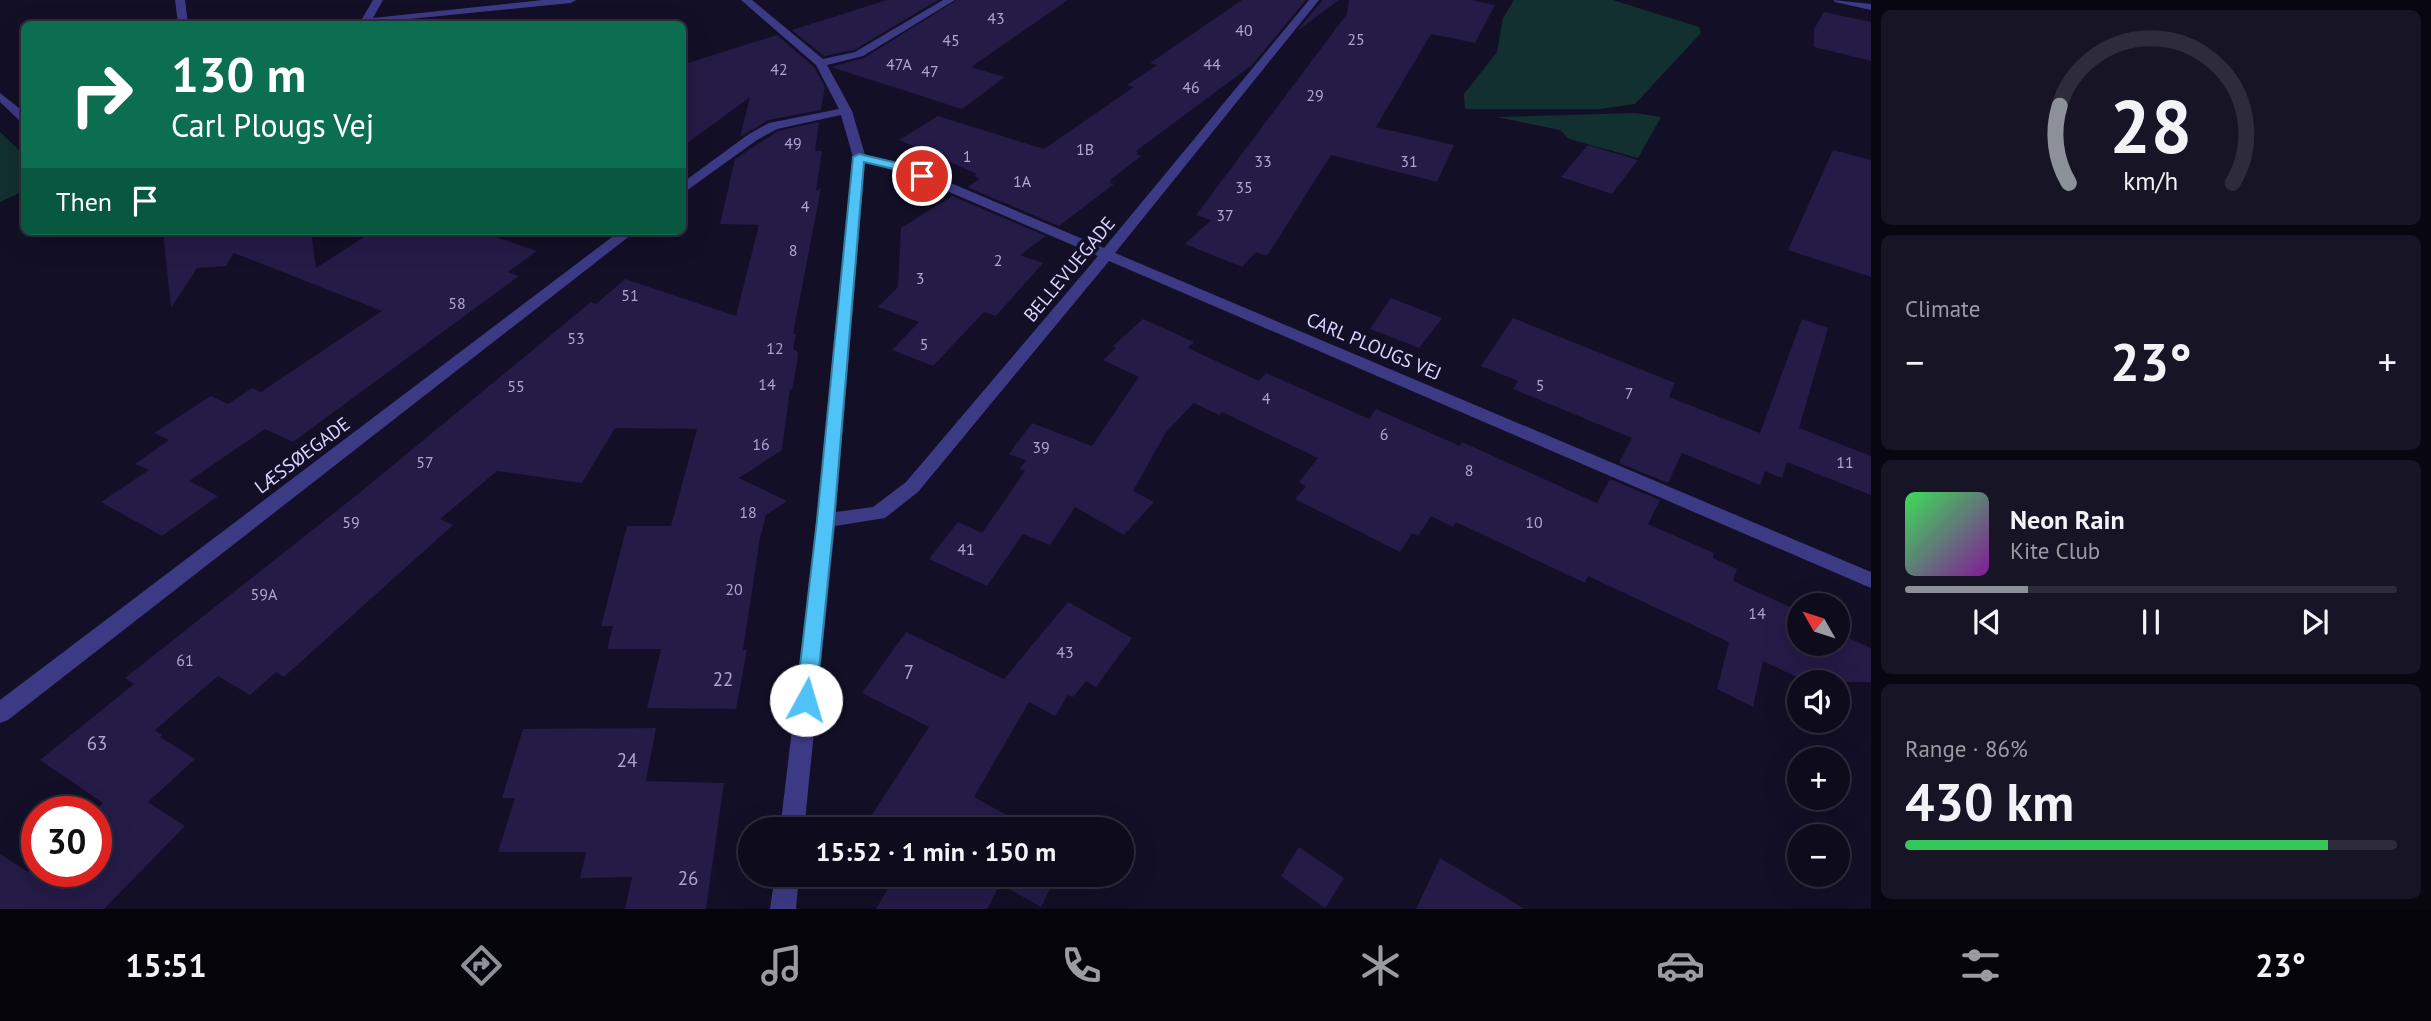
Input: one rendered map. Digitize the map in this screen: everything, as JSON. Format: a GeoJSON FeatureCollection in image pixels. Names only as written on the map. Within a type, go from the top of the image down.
{"type":"FeatureCollection","features":[{"type":"Feature","properties":{"kind":"street"},"geometry":{"type":"LineString","coordinates":[[180,0],[183,21]]}},
{"type":"Feature","properties":{"kind":"street"},"geometry":{"type":"LineString","coordinates":[[365,21],[378,0]]}},
{"type":"Feature","properties":{"kind":"street"},"geometry":{"type":"LineString","coordinates":[[382,21],[570,0]]}},
{"type":"Feature","properties":{"kind":"street"},"geometry":{"type":"LineString","coordinates":[[746,0],[821,63],[846,111],[859,157],[793,817]]}},
{"type":"Feature","properties":{"kind":"street"},"geometry":{"type":"LineString","coordinates":[[821,63],[859,54],[950,0]]}},
{"type":"Feature","properties":{"kind":"street","name":"BELLEVUEGADE"},"geometry":{"type":"LineString","coordinates":[[825,520],[878,513],[912,487],[1314,0]]}},
{"type":"Feature","properties":{"kind":"street"},"geometry":{"type":"LineString","coordinates":[[1838,0],[1871,7]]}},
{"type":"Feature","properties":{"kind":"street"},"geometry":{"type":"LineString","coordinates":[[0,96],[21,115]]}},
{"type":"Feature","properties":{"kind":"street"},"geometry":{"type":"LineString","coordinates":[[686,187],[753,136],[774,126],[846,111]]}},
{"type":"Feature","properties":{"kind":"street","name":"CARL PLOUGS VEJ"},"geometry":{"type":"LineString","coordinates":[[859,157],[902,167],[1871,580]]}},
{"type":"Feature","properties":{"kind":"street","name":"LÆSSØEGADE"},"geometry":{"type":"LineString","coordinates":[[0,713],[624,235]]}},
{"type":"Feature","properties":{"kind":"street"},"geometry":{"type":"LineString","coordinates":[[783,909],[785,887]]}},
{"type":"Feature","properties":{"kind":"green space"},"geometry":{"type":"Polygon","coordinates":[[[1514,0],[1613,0],[1699,27],[1701,33],[1635,104],[1600,109],[1465,109],[1464,94],[1497,52],[1503,18],[1514,0]]]}},
{"type":"Feature","properties":{"kind":"green space"},"geometry":{"type":"Polygon","coordinates":[[[1635,113],[1661,117],[1638,158],[1569,139],[1560,130],[1496,117],[1635,113]]]}},
{"type":"Feature","properties":{"kind":"green space"},"geometry":{"type":"Polygon","coordinates":[[[0,132],[21,152],[21,192],[0,202],[0,132]]]}},
{"type":"Feature","properties":{"kind":"building"},"geometry":{"type":"Polygon","coordinates":[[[887,0],[938,0],[854,50],[824,56],[792,30],[887,0]]]}},
{"type":"Feature","properties":{"kind":"building"},"geometry":{"type":"Polygon","coordinates":[[[957,0],[1068,0],[971,67],[1005,77],[962,109],[831,67],[864,58],[957,0]]]}},
{"type":"Feature","properties":{"kind":"building"},"geometry":{"type":"Polygon","coordinates":[[[1242,0],[1306,0],[1252,65],[1136,151],[1136,154],[1141,156],[1110,180],[1112,181],[1109,183],[1114,184],[1059,226],[967,187],[980,179],[974,176],[977,174],[899,140],[938,116],[1044,149],[1134,87],[1127,85],[1157,65],[1150,63],[1242,0]]]}},
{"type":"Feature","properties":{"kind":"building"},"geometry":{"type":"Polygon","coordinates":[[[1339,0],[1297,31],[1321,2],[1339,0]]]}},
{"type":"Feature","properties":{"kind":"building"},"geometry":{"type":"Polygon","coordinates":[[[1349,0],[1471,0],[1495,5],[1475,43],[1431,34],[1376,127],[1454,145],[1437,182],[1331,155],[1267,256],[1256,252],[1242,267],[1185,244],[1211,220],[1196,215],[1347,14],[1349,0]]]}},
{"type":"Feature","properties":{"kind":"building"},"geometry":{"type":"Polygon","coordinates":[[[1824,12],[1871,22],[1871,61],[1814,47],[1814,29],[1824,12]]]}},
{"type":"Feature","properties":{"kind":"building"},"geometry":{"type":"Polygon","coordinates":[[[777,35],[814,67],[825,87],[821,110],[768,120],[740,137],[750,97],[686,144],[686,64],[777,35]]]}},
{"type":"Feature","properties":{"kind":"building"},"geometry":{"type":"Polygon","coordinates":[[[819,122],[815,151],[822,151],[816,191],[821,188],[793,334],[796,334],[793,349],[798,352],[797,363],[790,389],[782,450],[739,478],[787,501],[766,515],[760,538],[743,650],[747,650],[736,709],[647,708],[661,649],[607,649],[613,626],[601,626],[627,526],[671,526],[697,429],[615,428],[582,483],[497,471],[440,519],[453,525],[284,677],[276,672],[250,695],[218,676],[155,730],[162,735],[160,737],[195,759],[148,802],[185,826],[104,909],[0,909],[0,854],[21,868],[21,887],[112,887],[112,796],[93,796],[40,760],[134,684],[125,678],[358,494],[591,302],[596,304],[625,279],[736,316],[759,225],[720,224],[735,159],[778,131],[819,122]]]}},
{"type":"Feature","properties":{"kind":"building"},"geometry":{"type":"Polygon","coordinates":[[[1588,145],[1638,160],[1612,194],[1561,177],[1588,145]]]}},
{"type":"Feature","properties":{"kind":"building"},"geometry":{"type":"Polygon","coordinates":[[[1833,150],[1871,160],[1871,277],[1788,250],[1833,150]]]}},
{"type":"Feature","properties":{"kind":"building"},"geometry":{"type":"Polygon","coordinates":[[[952,196],[1046,236],[1020,255],[1043,263],[996,316],[984,312],[933,366],[892,350],[919,322],[878,307],[898,287],[901,228],[952,196]]]}},
{"type":"Feature","properties":{"kind":"building"},"geometry":{"type":"Polygon","coordinates":[[[163,235],[312,235],[316,268],[367,235],[490,235],[537,251],[508,272],[519,276],[293,442],[265,429],[189,481],[218,496],[162,536],[101,502],[149,470],[135,464],[169,440],[154,433],[211,396],[228,404],[252,388],[261,392],[382,311],[234,253],[226,266],[197,268],[171,308],[163,235]]]}},
{"type":"Feature","properties":{"kind":"building"},"geometry":{"type":"Polygon","coordinates":[[[1391,298],[1442,318],[1419,348],[1370,329],[1391,298]]]}},
{"type":"Feature","properties":{"kind":"building"},"geometry":{"type":"Polygon","coordinates":[[[1513,318],[1675,383],[1669,397],[1760,433],[1802,319],[1828,328],[1799,428],[1871,456],[1871,495],[1787,462],[1782,478],[1765,471],[1760,485],[1682,453],[1668,483],[1619,463],[1632,438],[1513,389],[1518,381],[1481,366],[1513,318]]]}},
{"type":"Feature","properties":{"kind":"building"},"geometry":{"type":"Polygon","coordinates":[[[1143,319],[1194,342],[1188,348],[1259,381],[1266,373],[1369,419],[1376,409],[1460,446],[1462,442],[1597,503],[1610,479],[1660,500],[1648,524],[1714,553],[1713,558],[1737,569],[1733,581],[1787,606],[1787,656],[1850,656],[1850,638],[1871,648],[1871,682],[1850,682],[1850,670],[1787,670],[1787,672],[1763,661],[1753,707],[1717,689],[1729,642],[1588,576],[1585,583],[1456,522],[1453,527],[1431,516],[1418,536],[1412,533],[1400,552],[1295,499],[1306,486],[1299,482],[1318,458],[1222,412],[1219,415],[1194,403],[1166,432],[1133,491],[1154,502],[1124,535],[1075,507],[1050,545],[1023,534],[987,586],[929,559],[958,522],[982,533],[1025,471],[1020,469],[1026,460],[1009,454],[1032,423],[1092,446],[1139,377],[1103,360],[1116,348],[1113,346],[1143,319]]]}},
{"type":"Feature","properties":{"kind":"building"},"geometry":{"type":"Polygon","coordinates":[[[1068,602],[1132,638],[1096,687],[1086,681],[1073,697],[1068,695],[1055,716],[1029,702],[974,797],[1010,817],[870,817],[929,727],[862,693],[906,632],[1004,679],[1068,602]]]}},
{"type":"Feature","properties":{"kind":"building"},"geometry":{"type":"Polygon","coordinates":[[[656,728],[646,781],[724,783],[706,909],[625,909],[632,877],[580,878],[586,852],[498,852],[515,798],[502,798],[523,729],[656,728]]]}},
{"type":"Feature","properties":{"kind":"building"},"geometry":{"type":"Polygon","coordinates":[[[1299,847],[1344,878],[1325,908],[1281,876],[1299,847]]]}},
{"type":"Feature","properties":{"kind":"building"},"geometry":{"type":"Polygon","coordinates":[[[1440,858],[1525,909],[1416,909],[1440,858]]]}},
{"type":"Feature","properties":{"kind":"building"},"geometry":{"type":"Polygon","coordinates":[[[889,887],[998,887],[987,909],[876,909],[889,887]]]}},
{"type":"Feature","properties":{"kind":"building"},"geometry":{"type":"Polygon","coordinates":[[[1005,887],[1051,887],[1041,907],[1005,887]]]}},
{"type":"Feature","properties":{"kind":"route"},"geometry":{"type":"LineString","coordinates":[[806,700],[859,157],[902,167],[922,176]]}}]}
